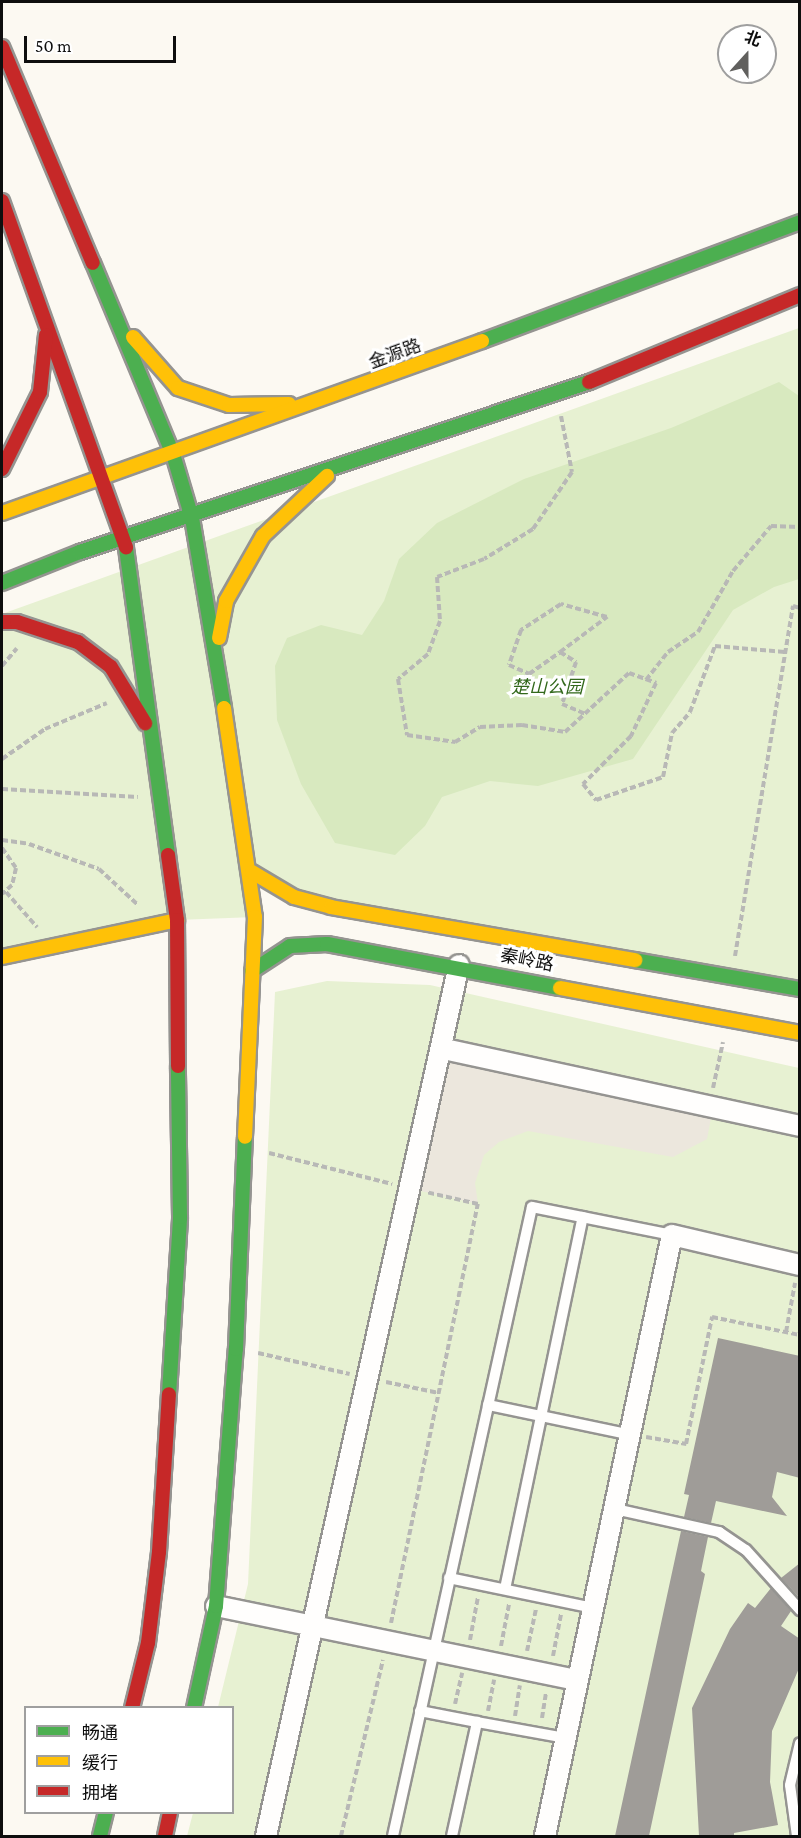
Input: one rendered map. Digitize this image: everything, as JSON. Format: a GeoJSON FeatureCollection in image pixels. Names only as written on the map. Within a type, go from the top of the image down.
{"type":"FeatureCollection","features":[{"type":"Feature","properties":{"kind":"main road"},"geometry":{"type":"LineString","coordinates":[[2,47],[173,454],[192,518],[252,872],[255,917],[236,1349],[216,1606],[194,1706]]}},
{"type":"Feature","properties":{"kind":"main road"},"geometry":{"type":"LineString","coordinates":[[2,201],[100,475],[125,538],[177,920],[180,1217],[159,1552],[148,1643],[132,1706]]}},
{"type":"Feature","properties":{"kind":"main road","name":"金源路"},"geometry":{"type":"LineString","coordinates":[[2,513],[100,475],[173,454],[800,222]]}},
{"type":"Feature","properties":{"kind":"main road"},"geometry":{"type":"LineString","coordinates":[[103,288],[140,347],[178,388],[229,405],[312,403]]}},
{"type":"Feature","properties":{"kind":"main road"},"geometry":{"type":"LineString","coordinates":[[2,583],[125,538],[192,518],[557,395],[798,299]]}},
{"type":"Feature","properties":{"kind":"main road"},"geometry":{"type":"LineString","coordinates":[[2,469],[28,424],[40,392],[47,327]]}},
{"type":"Feature","properties":{"kind":"main road"},"geometry":{"type":"LineString","coordinates":[[215,655],[226,601],[263,536],[334,470]]}},
{"type":"Feature","properties":{"kind":"main road"},"geometry":{"type":"LineString","coordinates":[[2,622],[17,622],[78,642],[111,667],[150,731]]}},
{"type":"Feature","properties":{"kind":"main road","name":"秦岭路"},"geometry":{"type":"LineString","coordinates":[[252,872],[294,897],[331,907],[732,974],[800,989]]}},
{"type":"Feature","properties":{"kind":"main road"},"geometry":{"type":"LineString","coordinates":[[2,957],[155,921],[177,920]]}},
{"type":"Feature","properties":{"kind":"main road","name":"秦岭路"},"geometry":{"type":"LineString","coordinates":[[252,971],[290,946],[327,944],[459,965],[800,1034]]}},
{"type":"Feature","properties":{"kind":"main road"},"geometry":{"type":"LineString","coordinates":[[100,1836],[106,1814]]}},
{"type":"Feature","properties":{"kind":"main road"},"geometry":{"type":"LineString","coordinates":[[165,1836],[170,1814]]}},
{"type":"Feature","properties":{"kind":"street"},"geometry":{"type":"LineString","coordinates":[[266,1836],[444,1048],[459,965]]}},
{"type":"Feature","properties":{"kind":"street"},"geometry":{"type":"LineString","coordinates":[[444,1048],[800,1125]]}},
{"type":"Feature","properties":{"kind":"street"},"geometry":{"type":"LineString","coordinates":[[545,1836],[672,1235],[799,1264]]}},
{"type":"Feature","properties":{"kind":"street"},"geometry":{"type":"LineString","coordinates":[[216,1606],[578,1680]]}},
{"type":"Feature","properties":{"kind":"lane"},"geometry":{"type":"LineString","coordinates":[[393,1836],[532,1207],[672,1235]]}},
{"type":"Feature","properties":{"kind":"lane"},"geometry":{"type":"LineString","coordinates":[[504,1589],[584,1217]]}},
{"type":"Feature","properties":{"kind":"lane"},"geometry":{"type":"LineString","coordinates":[[488,1405],[631,1435]]}},
{"type":"Feature","properties":{"kind":"lane"},"geometry":{"type":"LineString","coordinates":[[615,1509],[719,1532],[746,1550],[800,1610]]}},
{"type":"Feature","properties":{"kind":"lane"},"geometry":{"type":"LineString","coordinates":[[449,1578],[594,1608]]}},
{"type":"Feature","properties":{"kind":"lane"},"geometry":{"type":"LineString","coordinates":[[420,1711],[566,1738]]}},
{"type":"Feature","properties":{"kind":"lane"},"geometry":{"type":"LineString","coordinates":[[452,1836],[477,1722]]}},
{"type":"Feature","properties":{"kind":"lane"},"geometry":{"type":"LineString","coordinates":[[796,1836],[790,1785],[800,1743]]}},
{"type":"Feature","properties":{"kind":"path"},"geometry":{"type":"LineString","coordinates":[[557,395],[572,472],[533,529],[484,559],[437,577],[441,621],[428,654],[398,679],[406,735],[455,742],[480,727],[522,725],[565,732],[629,673],[656,683],[631,736],[583,784],[596,800],[663,777],[672,733],[690,712],[715,646],[785,652]]}},
{"type":"Feature","properties":{"kind":"path"},"geometry":{"type":"LineString","coordinates":[[646,680],[668,652],[698,632],[733,571],[771,526],[800,527]]}},
{"type":"Feature","properties":{"kind":"path"},"geometry":{"type":"LineString","coordinates":[[561,604],[607,617],[560,652],[528,674],[509,665],[521,630],[561,604]]}},
{"type":"Feature","properties":{"kind":"path"},"geometry":{"type":"LineString","coordinates":[[732,974],[793,606],[800,608]]}},
{"type":"Feature","properties":{"kind":"path"},"geometry":{"type":"LineString","coordinates":[[2,666],[17,648]]}},
{"type":"Feature","properties":{"kind":"path"},"geometry":{"type":"LineString","coordinates":[[560,652],[576,662],[562,704],[585,714]]}},
{"type":"Feature","properties":{"kind":"path"},"geometry":{"type":"LineString","coordinates":[[2,759],[45,729],[112,701]]}},
{"type":"Feature","properties":{"kind":"path"},"geometry":{"type":"LineString","coordinates":[[2,789],[159,800]]}},
{"type":"Feature","properties":{"kind":"path"},"geometry":{"type":"LineString","coordinates":[[2,840],[29,844],[99,869],[155,921]]}},
{"type":"Feature","properties":{"kind":"path"},"geometry":{"type":"LineString","coordinates":[[2,848],[16,868],[4,893],[29,918]]}},
{"type":"Feature","properties":{"kind":"path"},"geometry":{"type":"LineString","coordinates":[[709,1106],[728,1019]]}},
{"type":"Feature","properties":{"kind":"path"},"geometry":{"type":"LineString","coordinates":[[245,1147],[478,1204],[387,1641],[341,1836]]}},
{"type":"Feature","properties":{"kind":"path"},"geometry":{"type":"LineString","coordinates":[[786,1332],[799,1264]]}},
{"type":"Feature","properties":{"kind":"path"},"geometry":{"type":"LineString","coordinates":[[631,1435],[686,1444],[711,1317],[800,1335]]}},
{"type":"Feature","properties":{"kind":"path"},"geometry":{"type":"LineString","coordinates":[[236,1349],[438,1393]]}},
{"type":"Feature","properties":{"kind":"green space","name":"楚山公园"},"geometry":{"type":"Polygon","coordinates":[[[799,328],[799,989],[331,907],[252,872],[255,917],[177,920],[2,957],[2,614],[799,328]]]}},
{"type":"Feature","properties":{"kind":"green space"},"geometry":{"type":"Polygon","coordinates":[[[779,382],[799,396],[799,579],[774,587],[733,610],[633,759],[538,786],[490,781],[442,797],[425,826],[395,855],[335,843],[301,784],[277,720],[275,666],[287,638],[321,625],[362,635],[384,601],[399,559],[437,523],[524,479],[671,428],[779,382]]]}},
{"type":"Feature","properties":{"kind":"green space"},"geometry":{"type":"Polygon","coordinates":[[[327,981],[430,985],[799,1068],[799,1836],[187,1836],[193,1814],[234,1814],[234,1706],[218,1706],[248,1584],[275,992],[327,981]]]}},
{"type":"Feature","properties":{"kind":"shaded area"},"geometry":{"type":"Polygon","coordinates":[[[444,1049],[713,1107],[707,1139],[673,1157],[528,1131],[499,1142],[484,1155],[475,1183],[478,1204],[412,1189],[444,1049]]]}},
{"type":"Feature","properties":{"kind":"building"},"geometry":{"type":"Polygon","coordinates":[[[718,1338],[800,1356],[800,1478],[777,1472],[772,1497],[787,1516],[716,1501],[711,1523],[684,1517],[689,1495],[684,1494],[718,1338]]]}},
{"type":"Feature","properties":{"kind":"building"},"geometry":{"type":"Polygon","coordinates":[[[681,1531],[708,1537],[701,1571],[705,1574],[649,1836],[615,1836],[681,1531]]]}},
{"type":"Feature","properties":{"kind":"building"},"geometry":{"type":"Polygon","coordinates":[[[800,1563],[800,1598],[781,1578],[800,1563]]]}},
{"type":"Feature","properties":{"kind":"building"},"geometry":{"type":"Polygon","coordinates":[[[771,1588],[791,1611],[781,1626],[800,1639],[800,1666],[772,1731],[770,1782],[778,1825],[734,1833],[734,1836],[699,1836],[692,1708],[730,1629],[748,1603],[755,1608],[771,1588]]]}},
{"type":"Feature","properties":{"kind":"traffic: fast"},"geometry":{"type":"LineString","coordinates":[[482,341],[800,222]]}},
{"type":"Feature","properties":{"kind":"traffic: fast"},"geometry":{"type":"LineString","coordinates":[[93,263],[173,454],[192,518],[224,708]]}},
{"type":"Feature","properties":{"kind":"traffic: fast"},"geometry":{"type":"LineString","coordinates":[[2,583],[80,552],[589,382]]}},
{"type":"Feature","properties":{"kind":"traffic: fast"},"geometry":{"type":"LineString","coordinates":[[126,548],[168,855]]}},
{"type":"Feature","properties":{"kind":"traffic: fast"},"geometry":{"type":"LineString","coordinates":[[252,971],[290,946],[327,944],[560,988]]}},
{"type":"Feature","properties":{"kind":"traffic: fast"},"geometry":{"type":"LineString","coordinates":[[635,960],[800,989]]}},
{"type":"Feature","properties":{"kind":"traffic: fast"},"geometry":{"type":"LineString","coordinates":[[169,1394],[180,1217],[178,1066]]}},
{"type":"Feature","properties":{"kind":"traffic: fast"},"geometry":{"type":"LineString","coordinates":[[194,1706],[216,1606],[236,1349],[245,1137]]}},
{"type":"Feature","properties":{"kind":"traffic: fast"},"geometry":{"type":"LineString","coordinates":[[100,1836],[106,1814]]}},
{"type":"Feature","properties":{"kind":"traffic: slow"},"geometry":{"type":"LineString","coordinates":[[133,337],[178,388],[229,405],[289,404]]}},
{"type":"Feature","properties":{"kind":"traffic: slow"},"geometry":{"type":"LineString","coordinates":[[2,513],[482,341]]}},
{"type":"Feature","properties":{"kind":"traffic: slow"},"geometry":{"type":"LineString","coordinates":[[219,638],[226,601],[263,536],[327,476]]}},
{"type":"Feature","properties":{"kind":"traffic: slow"},"geometry":{"type":"LineString","coordinates":[[224,708],[255,917],[245,1137]]}},
{"type":"Feature","properties":{"kind":"traffic: slow"},"geometry":{"type":"LineString","coordinates":[[252,872],[294,897],[331,907],[635,960]]}},
{"type":"Feature","properties":{"kind":"traffic: slow"},"geometry":{"type":"LineString","coordinates":[[2,957],[177,920]]}},
{"type":"Feature","properties":{"kind":"traffic: slow"},"geometry":{"type":"LineString","coordinates":[[560,988],[800,1033]]}},
{"type":"Feature","properties":{"kind":"traffic: jam"},"geometry":{"type":"LineString","coordinates":[[2,47],[93,263]]}},
{"type":"Feature","properties":{"kind":"traffic: jam"},"geometry":{"type":"LineString","coordinates":[[2,201],[126,548]]}},
{"type":"Feature","properties":{"kind":"traffic: jam"},"geometry":{"type":"LineString","coordinates":[[589,382],[800,295]]}},
{"type":"Feature","properties":{"kind":"traffic: jam"},"geometry":{"type":"LineString","coordinates":[[2,469],[40,392],[46,335]]}},
{"type":"Feature","properties":{"kind":"traffic: jam"},"geometry":{"type":"LineString","coordinates":[[2,622],[17,622],[78,642],[111,667],[145,723]]}},
{"type":"Feature","properties":{"kind":"traffic: jam"},"geometry":{"type":"LineString","coordinates":[[168,855],[177,920],[178,1066]]}},
{"type":"Feature","properties":{"kind":"traffic: jam"},"geometry":{"type":"LineString","coordinates":[[132,1706],[148,1643],[159,1552],[169,1394]]}},
{"type":"Feature","properties":{"kind":"traffic: jam"},"geometry":{"type":"LineString","coordinates":[[165,1836],[170,1814]]}}]}
